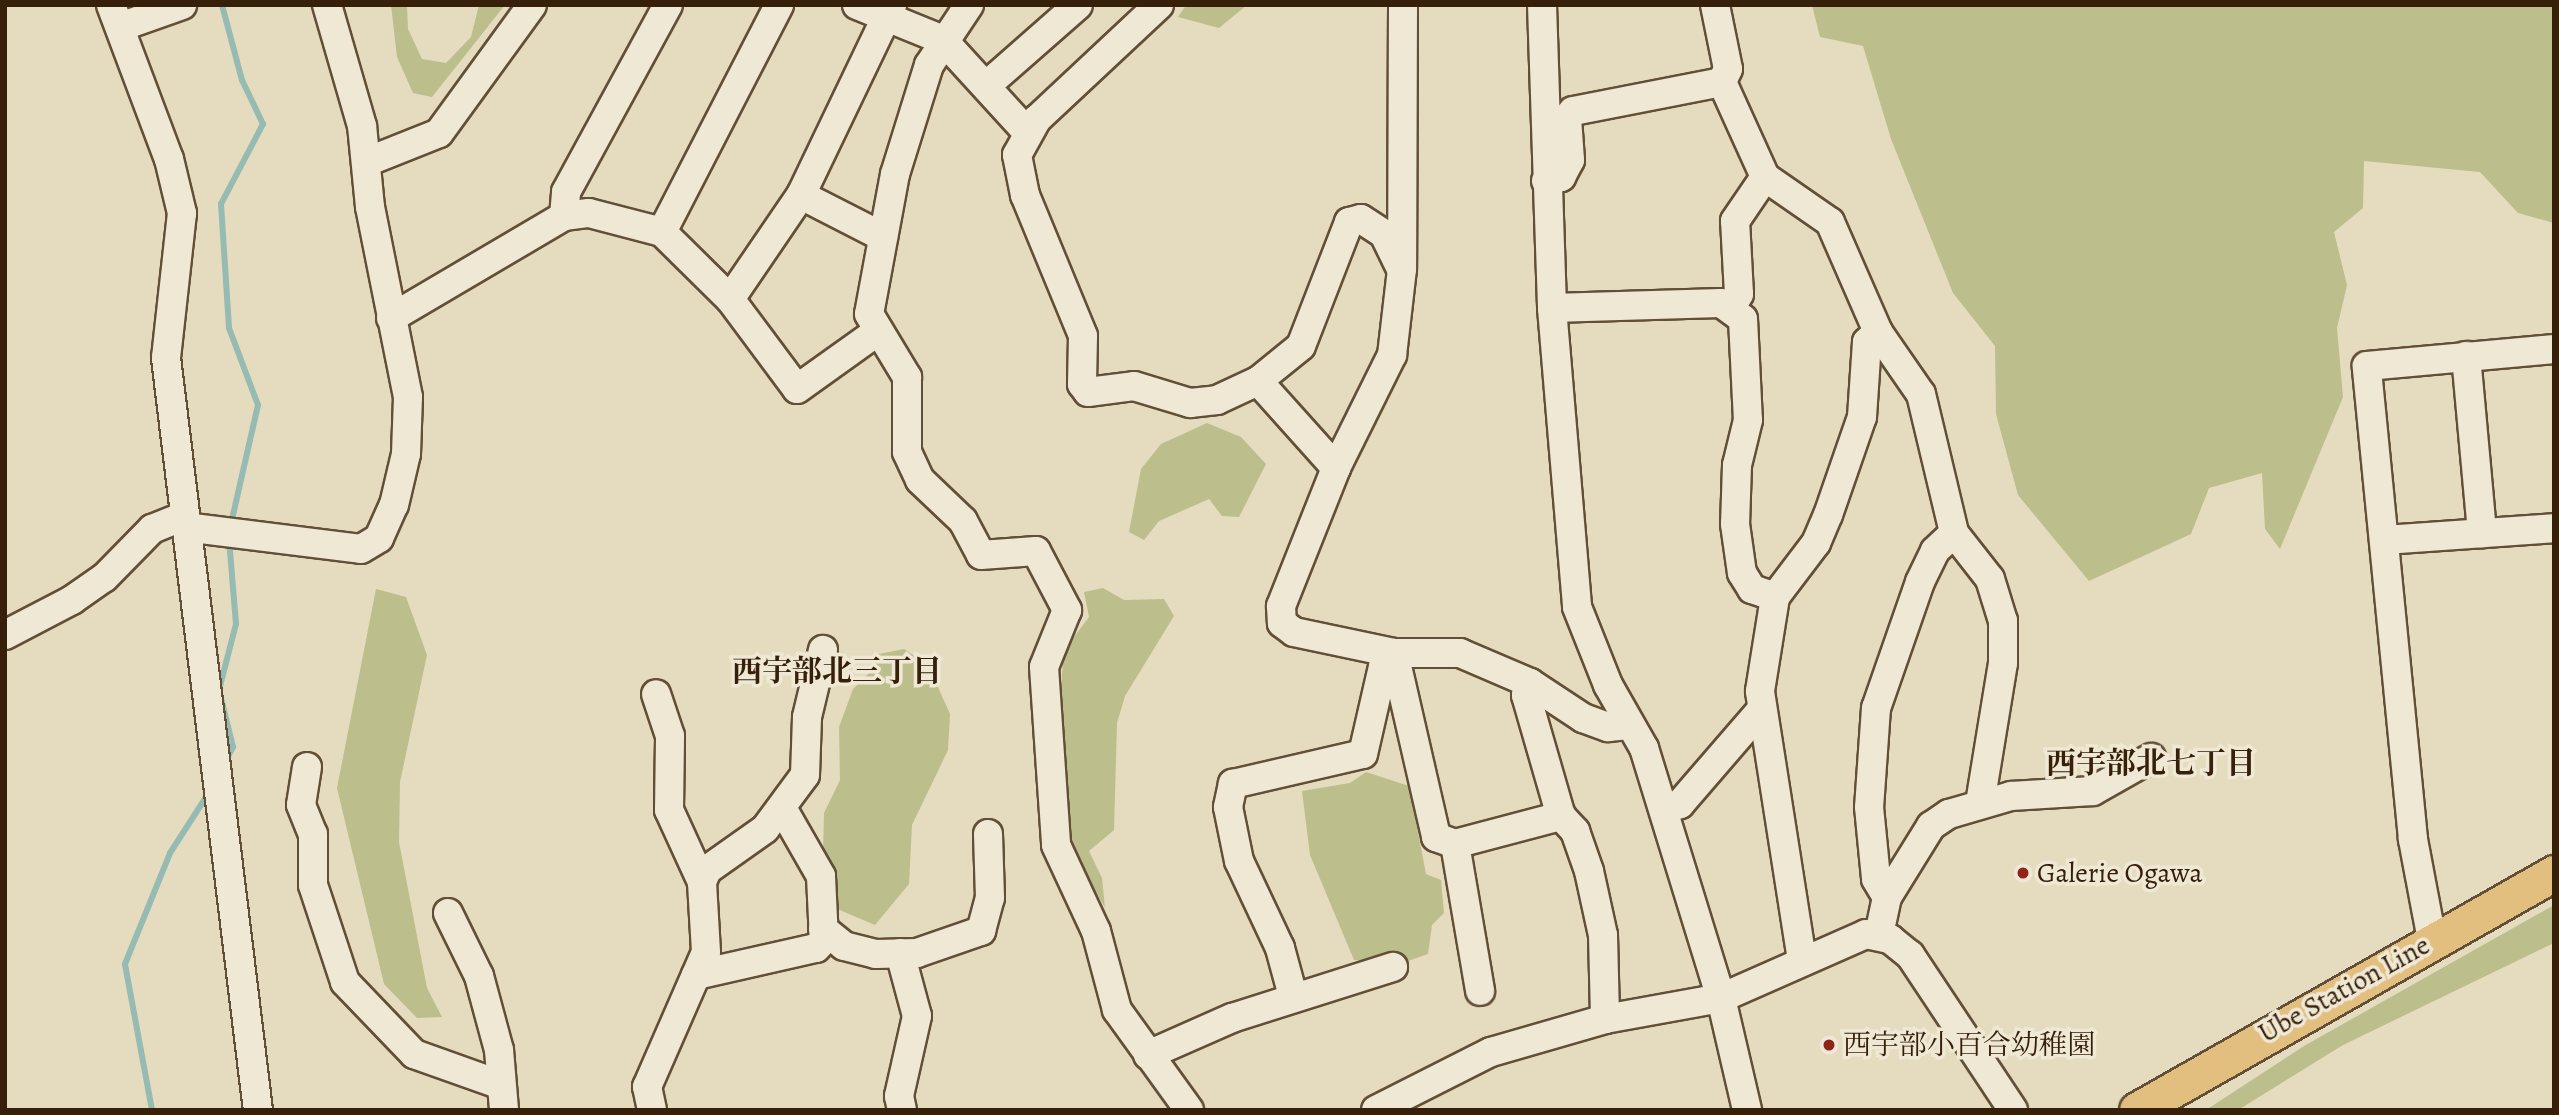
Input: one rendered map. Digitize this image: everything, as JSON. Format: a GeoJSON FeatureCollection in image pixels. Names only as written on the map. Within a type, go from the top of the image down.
{"type":"FeatureCollection","features":[{"type":"Feature","properties":{"kind":"main road","name":"Ube Station Line"},"geometry":{"type":"LineString","coordinates":[[2137,1110],[2554,873]]}},
{"type":"Feature","properties":{"kind":"street"},"geometry":{"type":"LineString","coordinates":[[182,5],[116,16],[175,177],[182,214],[166,358],[258,1110]]}},
{"type":"Feature","properties":{"kind":"street"},"geometry":{"type":"LineString","coordinates":[[5,635],[72,600],[104,578],[152,529],[184,521],[332,548],[361,549],[379,538],[406,454],[408,397],[370,207],[369,161],[327,5]]}},
{"type":"Feature","properties":{"kind":"street"},"geometry":{"type":"LineString","coordinates":[[369,161],[439,133],[532,5]]}},
{"type":"Feature","properties":{"kind":"street"},"geometry":{"type":"LineString","coordinates":[[564,216],[566,192],[668,5]]}},
{"type":"Feature","properties":{"kind":"street"},"geometry":{"type":"LineString","coordinates":[[662,232],[779,5]]}},
{"type":"Feature","properties":{"kind":"street"},"geometry":{"type":"LineString","coordinates":[[857,5],[891,12],[943,40],[987,85],[1027,132]]}},
{"type":"Feature","properties":{"kind":"street"},"geometry":{"type":"LineString","coordinates":[[969,5],[943,40],[895,174],[869,314],[907,377],[907,452],[920,480],[963,521],[981,555],[1036,551],[1067,610],[1044,667],[1056,845],[1096,930],[1117,1010],[1189,1110]]}},
{"type":"Feature","properties":{"kind":"street"},"geometry":{"type":"LineString","coordinates":[[987,85],[1078,5]]}},
{"type":"Feature","properties":{"kind":"street"},"geometry":{"type":"LineString","coordinates":[[1159,5],[1027,132],[1017,155],[1019,177],[1083,336],[1082,384],[1088,392],[1134,386],[1190,403],[1217,400],[1258,381],[1301,346],[1349,222],[1361,219],[1384,234],[1402,269]]}},
{"type":"Feature","properties":{"kind":"street"},"geometry":{"type":"LineString","coordinates":[[1403,5],[1402,269],[1392,355],[1336,468],[1281,606],[1282,623],[1294,632],[1361,651],[1460,653],[1530,684],[1583,718],[1608,727],[1629,725]]}},
{"type":"Feature","properties":{"kind":"street"},"geometry":{"type":"LineString","coordinates":[[1542,5],[1552,308],[1577,607],[1664,809],[1721,998],[1747,1110]]}},
{"type":"Feature","properties":{"kind":"street"},"geometry":{"type":"LineString","coordinates":[[1715,5],[1728,69],[1722,82],[1765,177],[1830,222],[1878,332],[1921,394],[1954,533],[1990,579],[2003,621],[2003,663],[1980,804]]}},
{"type":"Feature","properties":{"kind":"street"},"geometry":{"type":"LineString","coordinates":[[730,299],[802,195],[891,12]]}},
{"type":"Feature","properties":{"kind":"street"},"geometry":{"type":"LineString","coordinates":[[1546,181],[1561,177],[1570,160],[1567,118],[1573,111],[1722,82]]}},
{"type":"Feature","properties":{"kind":"street"},"geometry":{"type":"LineString","coordinates":[[1732,306],[1739,294],[1735,221],[1765,177]]}},
{"type":"Feature","properties":{"kind":"street"},"geometry":{"type":"LineString","coordinates":[[802,195],[883,237]]}},
{"type":"Feature","properties":{"kind":"street"},"geometry":{"type":"LineString","coordinates":[[391,318],[564,216],[619,217],[662,232],[730,299],[797,389],[878,331]]}},
{"type":"Feature","properties":{"kind":"street"},"geometry":{"type":"LineString","coordinates":[[1552,308],[1732,306]]}},
{"type":"Feature","properties":{"kind":"street"},"geometry":{"type":"LineString","coordinates":[[1732,306],[1745,327],[1749,379],[1737,477],[1742,573],[1752,589],[1775,597]]}},
{"type":"Feature","properties":{"kind":"street"},"geometry":{"type":"LineString","coordinates":[[1802,960],[1760,710],[1775,597],[1816,543],[1828,515],[1862,417],[1867,342],[1878,332]]}},
{"type":"Feature","properties":{"kind":"street"},"geometry":{"type":"LineString","coordinates":[[2432,940],[2413,839],[2367,366],[2554,349]]}},
{"type":"Feature","properties":{"kind":"street"},"geometry":{"type":"LineString","coordinates":[[2466,356],[2482,533]]}},
{"type":"Feature","properties":{"kind":"street"},"geometry":{"type":"LineString","coordinates":[[1258,381],[1336,468]]}},
{"type":"Feature","properties":{"kind":"street"},"geometry":{"type":"LineString","coordinates":[[2384,540],[2554,527]]}},
{"type":"Feature","properties":{"kind":"street"},"geometry":{"type":"LineString","coordinates":[[1887,897],[1876,879],[1869,807],[1876,708],[1925,572],[1954,533]]}},
{"type":"Feature","properties":{"kind":"street"},"geometry":{"type":"LineString","coordinates":[[652,1110],[647,1087],[706,952],[702,882],[707,870],[765,829],[805,775],[807,717],[823,650]]}},
{"type":"Feature","properties":{"kind":"street"},"geometry":{"type":"LineString","coordinates":[[1394,653],[1436,838],[1455,844],[1561,816]]}},
{"type":"Feature","properties":{"kind":"street"},"geometry":{"type":"LineString","coordinates":[[1293,996],[1280,948],[1239,862],[1228,807],[1233,784],[1363,754],[1383,667],[1394,653]]}},
{"type":"Feature","properties":{"kind":"street"},"geometry":{"type":"LineString","coordinates":[[1530,684],[1526,695],[1561,816],[1575,831],[1592,884],[1603,935],[1605,1020]]}},
{"type":"Feature","properties":{"kind":"street"},"geometry":{"type":"LineString","coordinates":[[656,694],[670,736],[673,831],[702,882]]}},
{"type":"Feature","properties":{"kind":"street"},"geometry":{"type":"LineString","coordinates":[[1664,809],[1680,804],[1760,710]]}},
{"type":"Feature","properties":{"kind":"street"},"geometry":{"type":"LineString","coordinates":[[1879,936],[1887,897],[1931,826],[1980,804],[2093,791],[2151,758]]}},
{"type":"Feature","properties":{"kind":"street"},"geometry":{"type":"LineString","coordinates":[[307,767],[301,805],[313,834],[313,885],[345,982],[414,1054],[502,1098]]}},
{"type":"Feature","properties":{"kind":"street"},"geometry":{"type":"LineString","coordinates":[[696,975],[816,947],[823,929],[821,876],[782,808]]}},
{"type":"Feature","properties":{"kind":"street"},"geometry":{"type":"LineString","coordinates":[[823,929],[844,946],[900,953],[981,931],[990,898],[988,834]]}},
{"type":"Feature","properties":{"kind":"street"},"geometry":{"type":"LineString","coordinates":[[1455,844],[1480,991]]}},
{"type":"Feature","properties":{"kind":"street"},"geometry":{"type":"LineString","coordinates":[[448,913],[479,976],[499,1050],[502,1098]]}},
{"type":"Feature","properties":{"kind":"street"},"geometry":{"type":"LineString","coordinates":[[1376,1110],[1460,1064],[1605,1020],[1721,998],[1856,935],[1879,936],[1910,955],[2013,1110]]}},
{"type":"Feature","properties":{"kind":"street"},"geometry":{"type":"LineString","coordinates":[[900,953],[917,1016],[898,1096],[902,1110]]}},
{"type":"Feature","properties":{"kind":"street"},"geometry":{"type":"LineString","coordinates":[[1148,1055],[1293,996],[1393,967]]}},
{"type":"Feature","properties":{"kind":"green space"},"geometry":{"type":"Polygon","coordinates":[[[391,5],[407,5],[408,29],[422,59],[446,63],[471,37],[479,5],[505,5],[432,97],[413,93],[397,57],[391,5]]]}},
{"type":"Feature","properties":{"kind":"green space"},"geometry":{"type":"Polygon","coordinates":[[[1186,5],[1247,5],[1219,28],[1178,17],[1186,5]]]}},
{"type":"Feature","properties":{"kind":"green space"},"geometry":{"type":"Polygon","coordinates":[[[1812,5],[2554,5],[2554,223],[2518,213],[2480,172],[2364,161],[2363,208],[2334,232],[2347,285],[2337,328],[2343,397],[2280,549],[2265,529],[2262,473],[2209,488],[2191,534],[2089,581],[2018,495],[1996,414],[1995,346],[1953,293],[1891,139],[1863,46],[1820,37],[1812,5]]]}},
{"type":"Feature","properties":{"kind":"green space"},"geometry":{"type":"Polygon","coordinates":[[[1207,423],[1241,437],[1266,464],[1239,517],[1222,516],[1209,499],[1159,521],[1144,540],[1129,532],[1141,469],[1161,444],[1207,423]]]}},
{"type":"Feature","properties":{"kind":"green space"},"geometry":{"type":"Polygon","coordinates":[[[1103,588],[1124,600],[1164,599],[1174,616],[1125,696],[1117,723],[1114,830],[1089,851],[1102,878],[1105,908],[1068,841],[1058,722],[1064,650],[1089,617],[1084,592],[1103,588]]]}},
{"type":"Feature","properties":{"kind":"green space"},"geometry":{"type":"Polygon","coordinates":[[[376,589],[406,597],[427,655],[400,782],[399,842],[427,988],[442,1017],[417,1018],[384,984],[337,788],[376,589]]]}},
{"type":"Feature","properties":{"kind":"green space"},"geometry":{"type":"Polygon","coordinates":[[[904,649],[928,665],[950,714],[948,750],[912,825],[909,884],[875,925],[835,908],[823,855],[824,813],[840,780],[839,727],[853,689],[873,669],[874,655],[904,649]]]}},
{"type":"Feature","properties":{"kind":"green space"},"geometry":{"type":"Polygon","coordinates":[[[1366,772],[1409,786],[1426,874],[1441,880],[1444,913],[1432,925],[1428,954],[1408,961],[1354,960],[1310,855],[1302,791],[1350,783],[1366,772]]]}},
{"type":"Feature","properties":{"kind":"green space"},"geometry":{"type":"Polygon","coordinates":[[[2554,905],[2554,943],[2343,1045],[2238,1110],[2206,1110],[2304,1046],[2554,905]]]}},
{"type":"Feature","properties":{"kind":"waterway"},"geometry":{"type":"LineString","coordinates":[[222,5],[242,80],[263,124],[221,204],[229,328],[258,405],[231,524]]}},
{"type":"Feature","properties":{"kind":"waterway"},"geometry":{"type":"LineString","coordinates":[[226,760],[233,747],[219,690],[236,624],[229,538]]}},
{"type":"Feature","properties":{"kind":"waterway"},"geometry":{"type":"LineString","coordinates":[[152,1110],[125,964],[170,853],[208,794]]}},
{"type":"Feature","properties":{"kind":"place","name":"Galerie Ogawa"},"geometry":{"type":"Point","coordinates":[2023,873]}},
{"type":"Feature","properties":{"kind":"place","name":"西宇部小百合幼稚園"},"geometry":{"type":"Point","coordinates":[1829,1045]}},
{"type":"Feature","properties":{"kind":"district","name":"西宇部北三丁目"},"geometry":{"type":"Point","coordinates":[837,671]}},
{"type":"Feature","properties":{"kind":"district","name":"西宇部北七丁目"},"geometry":{"type":"Point","coordinates":[2151,763]}}]}
